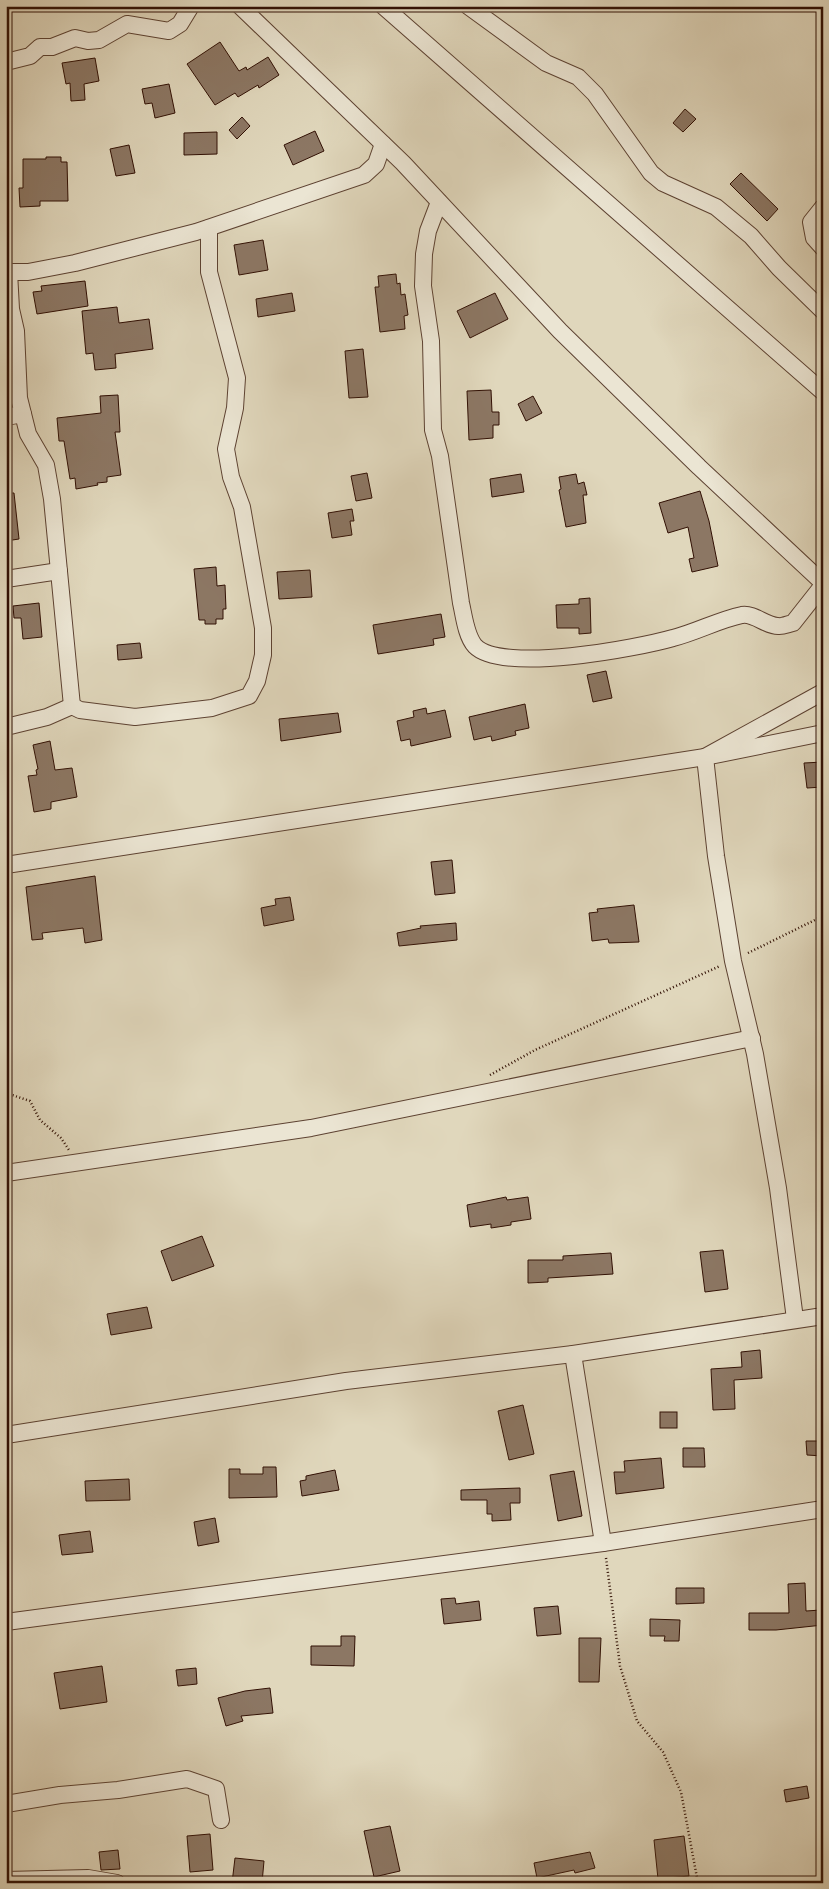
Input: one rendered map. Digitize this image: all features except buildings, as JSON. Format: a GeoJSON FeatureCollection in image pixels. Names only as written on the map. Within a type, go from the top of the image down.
{"type":"FeatureCollection","features":[{"type":"Feature","properties":{"kind":"street"},"geometry":{"type":"LineString","coordinates":[[6,62],[30,56],[40,47],[52,47],[75,38],[88,41],[99,40],[126,24],[169,31],[180,24],[191,6]]}},
{"type":"Feature","properties":{"kind":"street"},"geometry":{"type":"LineString","coordinates":[[240,6],[383,144],[439,202],[560,331],[699,467],[823,584],[793,623],[777,626],[744,614],[700,627],[675,638],[596,654],[562,657],[494,657],[476,646],[466,627],[461,603],[443,476],[433,430],[431,341],[423,278],[424,254],[428,231],[439,202]]}},
{"type":"Feature","properties":{"kind":"street"},"geometry":{"type":"LineString","coordinates":[[383,6],[823,392]]}},
{"type":"Feature","properties":{"kind":"street"},"geometry":{"type":"LineString","coordinates":[[468,6],[546,63],[578,77],[594,94],[651,173],[663,183],[716,207],[751,236],[779,268],[823,311]]}},
{"type":"Feature","properties":{"kind":"street"},"geometry":{"type":"LineString","coordinates":[[72,706],[52,499],[46,465],[28,434],[19,398],[16,331],[11,309],[7,272],[28,272],[75,263],[209,228],[364,175],[376,164],[383,144]]}},
{"type":"Feature","properties":{"kind":"street"},"geometry":{"type":"LineString","coordinates":[[823,207],[811,222],[814,238],[823,248]]}},
{"type":"Feature","properties":{"kind":"street"},"geometry":{"type":"LineString","coordinates":[[72,706],[80,710],[135,717],[212,708],[249,696],[257,681],[263,655],[263,628],[242,506],[231,478],[226,449],[235,408],[237,378],[209,272],[209,228]]}},
{"type":"Feature","properties":{"kind":"street"},"geometry":{"type":"LineString","coordinates":[[6,416],[23,414]]}},
{"type":"Feature","properties":{"kind":"street"},"geometry":{"type":"LineString","coordinates":[[6,579],[59,571]]}},
{"type":"Feature","properties":{"kind":"street"},"geometry":{"type":"LineString","coordinates":[[706,757],[823,692]]}},
{"type":"Feature","properties":{"kind":"street"},"geometry":{"type":"LineString","coordinates":[[6,727],[47,717],[72,706]]}},
{"type":"Feature","properties":{"kind":"street"},"geometry":{"type":"LineString","coordinates":[[6,865],[706,757],[823,733]]}},
{"type":"Feature","properties":{"kind":"street"},"geometry":{"type":"LineString","coordinates":[[706,757],[716,856],[733,961],[752,1038],[778,1188],[795,1319]]}},
{"type":"Feature","properties":{"kind":"street"},"geometry":{"type":"LineString","coordinates":[[6,1173],[311,1128],[752,1038]]}},
{"type":"Feature","properties":{"kind":"street"},"geometry":{"type":"LineString","coordinates":[[6,1435],[346,1381],[573,1354],[823,1316]]}},
{"type":"Feature","properties":{"kind":"street"},"geometry":{"type":"LineString","coordinates":[[573,1354],[603,1544]]}},
{"type":"Feature","properties":{"kind":"street"},"geometry":{"type":"LineString","coordinates":[[6,1622],[603,1544],[823,1509]]}},
{"type":"Feature","properties":{"kind":"street"},"geometry":{"type":"LineString","coordinates":[[6,1804],[60,1795],[118,1790],[188,1779],[216,1789],[221,1820]]}},
{"type":"Feature","properties":{"kind":"street"},"geometry":{"type":"LineString","coordinates":[[6,1880],[88,1878],[117,1883]]}},
{"type":"Feature","properties":{"kind":"path"},"geometry":{"type":"LineString","coordinates":[[485,1078],[536,1050],[733,961],[823,916]]}},
{"type":"Feature","properties":{"kind":"path"},"geometry":{"type":"LineString","coordinates":[[6,1093],[30,1101],[40,1120],[61,1138],[78,1162]]}},
{"type":"Feature","properties":{"kind":"path"},"geometry":{"type":"LineString","coordinates":[[603,1544],[620,1666],[637,1721],[663,1752],[681,1792],[698,1883]]}}]}
